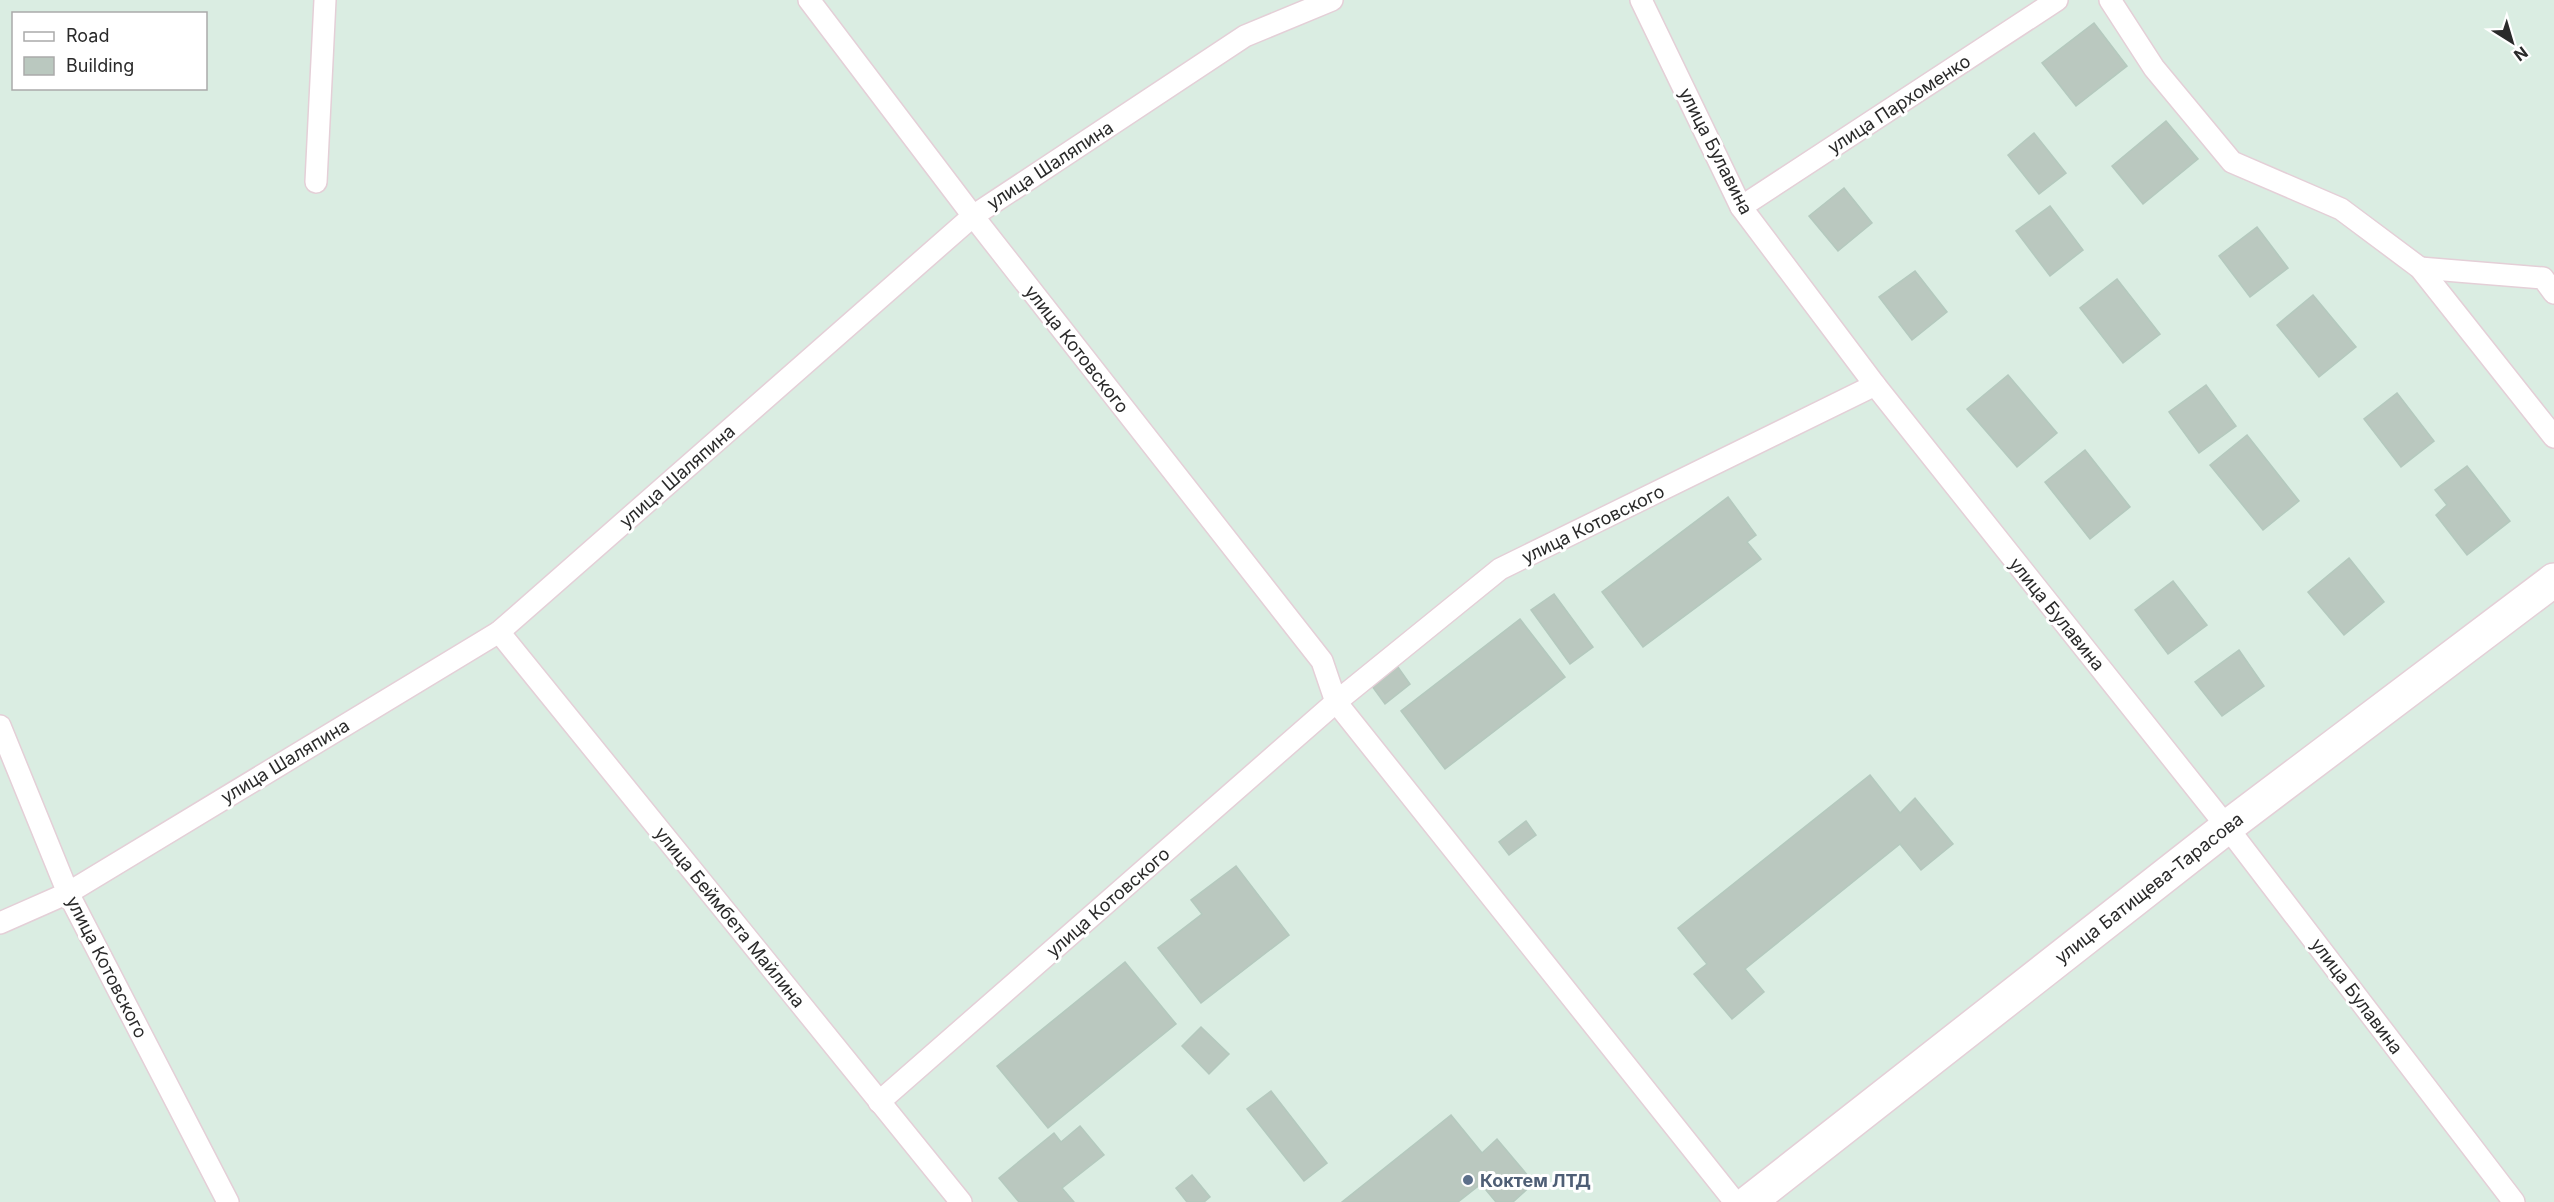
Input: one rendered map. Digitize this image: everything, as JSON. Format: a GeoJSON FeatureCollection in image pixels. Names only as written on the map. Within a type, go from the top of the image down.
{"type":"FeatureCollection","features":[{"type":"Feature","properties":{"kind":"street","name":"улица Батищева-Тарасова"},"geometry":{"type":"LineString","coordinates":[[1749,1202],[2227,827],[2554,580]]}},
{"type":"Feature","properties":{"kind":"lane"},"geometry":{"type":"LineString","coordinates":[[316,182],[325,0]]}},
{"type":"Feature","properties":{"kind":"lane","name":"улица Котовского"},"geometry":{"type":"LineString","coordinates":[[809,0],[974,216],[1322,661],[1336,702]]}},
{"type":"Feature","properties":{"kind":"lane","name":"улица Шаляпина"},"geometry":{"type":"LineString","coordinates":[[0,923],[68,893],[500,632],[974,216],[1245,36],[1332,0]]}},
{"type":"Feature","properties":{"kind":"lane","name":"улица Булавина"},"geometry":{"type":"LineString","coordinates":[[1641,0],[1741,207],[1875,385],[2227,827],[2514,1202]]}},
{"type":"Feature","properties":{"kind":"lane","name":"улица Пархоменко"},"geometry":{"type":"LineString","coordinates":[[1741,207],[2057,0]]}},
{"type":"Feature","properties":{"kind":"lane"},"geometry":{"type":"LineString","coordinates":[[2110,0],[2154,68],[2232,162],[2341,209],[2420,268],[2554,437]]}},
{"type":"Feature","properties":{"kind":"lane"},"geometry":{"type":"LineString","coordinates":[[2420,268],[2543,278],[2554,293]]}},
{"type":"Feature","properties":{"kind":"lane","name":"улица Котовского"},"geometry":{"type":"LineString","coordinates":[[879,1102],[1336,702],[1500,569],[1875,385]]}},
{"type":"Feature","properties":{"kind":"lane","name":"улица Беймбета Майлина"},"geometry":{"type":"LineString","coordinates":[[500,632],[961,1202]]}},
{"type":"Feature","properties":{"kind":"lane"},"geometry":{"type":"LineString","coordinates":[[1336,702],[1735,1202]]}},
{"type":"Feature","properties":{"kind":"lane","name":"улица Котовского"},"geometry":{"type":"LineString","coordinates":[[0,726],[68,893],[228,1202]]}},
{"type":"Feature","properties":{"kind":"building"},"geometry":{"type":"Polygon","coordinates":[[[2094,23],[2127,66],[2076,106],[2042,63],[2094,23]]]}},
{"type":"Feature","properties":{"kind":"building"},"geometry":{"type":"Polygon","coordinates":[[[2166,121],[2198,159],[2143,204],[2112,166],[2166,121]]]}},
{"type":"Feature","properties":{"kind":"building"},"geometry":{"type":"Polygon","coordinates":[[[2034,133],[2066,173],[2039,194],[2008,155],[2034,133]]]}},
{"type":"Feature","properties":{"kind":"building"},"geometry":{"type":"Polygon","coordinates":[[[1844,188],[1872,223],[1838,251],[1809,216],[1844,188]]]}},
{"type":"Feature","properties":{"kind":"building"},"geometry":{"type":"Polygon","coordinates":[[[2050,206],[2083,250],[2050,276],[2016,231],[2050,206]]]}},
{"type":"Feature","properties":{"kind":"building"},"geometry":{"type":"Polygon","coordinates":[[[2257,227],[2288,268],[2250,297],[2219,256],[2257,227]]]}},
{"type":"Feature","properties":{"kind":"building"},"geometry":{"type":"Polygon","coordinates":[[[1915,271],[1947,312],[1912,340],[1879,297],[1915,271]]]}},
{"type":"Feature","properties":{"kind":"building"},"geometry":{"type":"Polygon","coordinates":[[[2117,279],[2160,334],[2123,363],[2080,308],[2117,279]]]}},
{"type":"Feature","properties":{"kind":"building"},"geometry":{"type":"Polygon","coordinates":[[[2313,295],[2356,347],[2319,377],[2277,325],[2313,295]]]}},
{"type":"Feature","properties":{"kind":"building"},"geometry":{"type":"Polygon","coordinates":[[[2008,375],[2057,433],[2017,467],[1967,409],[2008,375]]]}},
{"type":"Feature","properties":{"kind":"building"},"geometry":{"type":"Polygon","coordinates":[[[2206,385],[2236,426],[2199,453],[2169,412],[2206,385]]]}},
{"type":"Feature","properties":{"kind":"building"},"geometry":{"type":"Polygon","coordinates":[[[2397,393],[2434,441],[2401,467],[2364,419],[2397,393]]]}},
{"type":"Feature","properties":{"kind":"building"},"geometry":{"type":"Polygon","coordinates":[[[2247,435],[2299,501],[2263,530],[2210,465],[2247,435]]]}},
{"type":"Feature","properties":{"kind":"building"},"geometry":{"type":"Polygon","coordinates":[[[2085,450],[2130,507],[2090,539],[2045,482],[2085,450]]]}},
{"type":"Feature","properties":{"kind":"building"},"geometry":{"type":"Polygon","coordinates":[[[2467,466],[2510,521],[2467,555],[2436,515],[2447,505],[2435,490],[2467,466]]]}},
{"type":"Feature","properties":{"kind":"building"},"geometry":{"type":"Polygon","coordinates":[[[1728,497],[1756,535],[1747,542],[1761,559],[1643,647],[1602,592],[1728,497]]]}},
{"type":"Feature","properties":{"kind":"building"},"geometry":{"type":"Polygon","coordinates":[[[2349,558],[2384,602],[2344,635],[2308,592],[2349,558]]]}},
{"type":"Feature","properties":{"kind":"building"},"geometry":{"type":"Polygon","coordinates":[[[2173,581],[2207,625],[2168,654],[2135,610],[2173,581]]]}},
{"type":"Feature","properties":{"kind":"building"},"geometry":{"type":"Polygon","coordinates":[[[1554,594],[1593,647],[1570,664],[1531,610],[1554,594]]]}},
{"type":"Feature","properties":{"kind":"building"},"geometry":{"type":"Polygon","coordinates":[[[1520,619],[1565,677],[1445,769],[1401,711],[1520,619]]]}},
{"type":"Feature","properties":{"kind":"building"},"geometry":{"type":"Polygon","coordinates":[[[2239,650],[2264,686],[2222,716],[2195,682],[2239,650]]]}},
{"type":"Feature","properties":{"kind":"building"},"geometry":{"type":"Polygon","coordinates":[[[1395,663],[1410,684],[1385,704],[1369,682],[1395,663]]]}},
{"type":"Feature","properties":{"kind":"building"},"geometry":{"type":"Polygon","coordinates":[[[1870,775],[1900,813],[1915,798],[1953,844],[1921,870],[1900,844],[1745,969],[1764,992],[1732,1019],[1694,974],[1707,964],[1678,928],[1870,775]]]}},
{"type":"Feature","properties":{"kind":"building"},"geometry":{"type":"Polygon","coordinates":[[[1526,821],[1536,835],[1509,855],[1499,842],[1526,821]]]}},
{"type":"Feature","properties":{"kind":"building"},"geometry":{"type":"Polygon","coordinates":[[[1236,866],[1289,935],[1201,1003],[1158,948],[1202,914],[1191,900],[1236,866]]]}},
{"type":"Feature","properties":{"kind":"building"},"geometry":{"type":"Polygon","coordinates":[[[1125,962],[1176,1024],[1048,1128],[997,1066],[1125,962]]]}},
{"type":"Feature","properties":{"kind":"building"},"geometry":{"type":"Polygon","coordinates":[[[1201,1027],[1229,1054],[1209,1074],[1182,1046],[1201,1027]]]}},
{"type":"Feature","properties":{"kind":"building"},"geometry":{"type":"Polygon","coordinates":[[[1271,1091],[1327,1163],[1304,1181],[1247,1109],[1271,1091]]]}},
{"type":"Feature","properties":{"kind":"building"},"geometry":{"type":"Polygon","coordinates":[[[1451,1115],[1482,1153],[1497,1139],[1534,1183],[1513,1202],[1496,1202],[1481,1184],[1458,1202],[1342,1202],[1451,1115]]]}},
{"type":"Feature","properties":{"kind":"building"},"geometry":{"type":"Polygon","coordinates":[[[1080,1126],[1104,1155],[1062,1188],[1074,1202],[1019,1202],[999,1178],[1054,1133],[1061,1142],[1080,1126]]]}},
{"type":"Feature","properties":{"kind":"building"},"geometry":{"type":"Polygon","coordinates":[[[1192,1175],[1210,1197],[1204,1202],[1187,1202],[1176,1188],[1192,1175]]]}},
{"type":"Feature","properties":{"kind":"place","name":"Коктем ЛТД"},"geometry":{"type":"Point","coordinates":[1468,1180]}}]}
